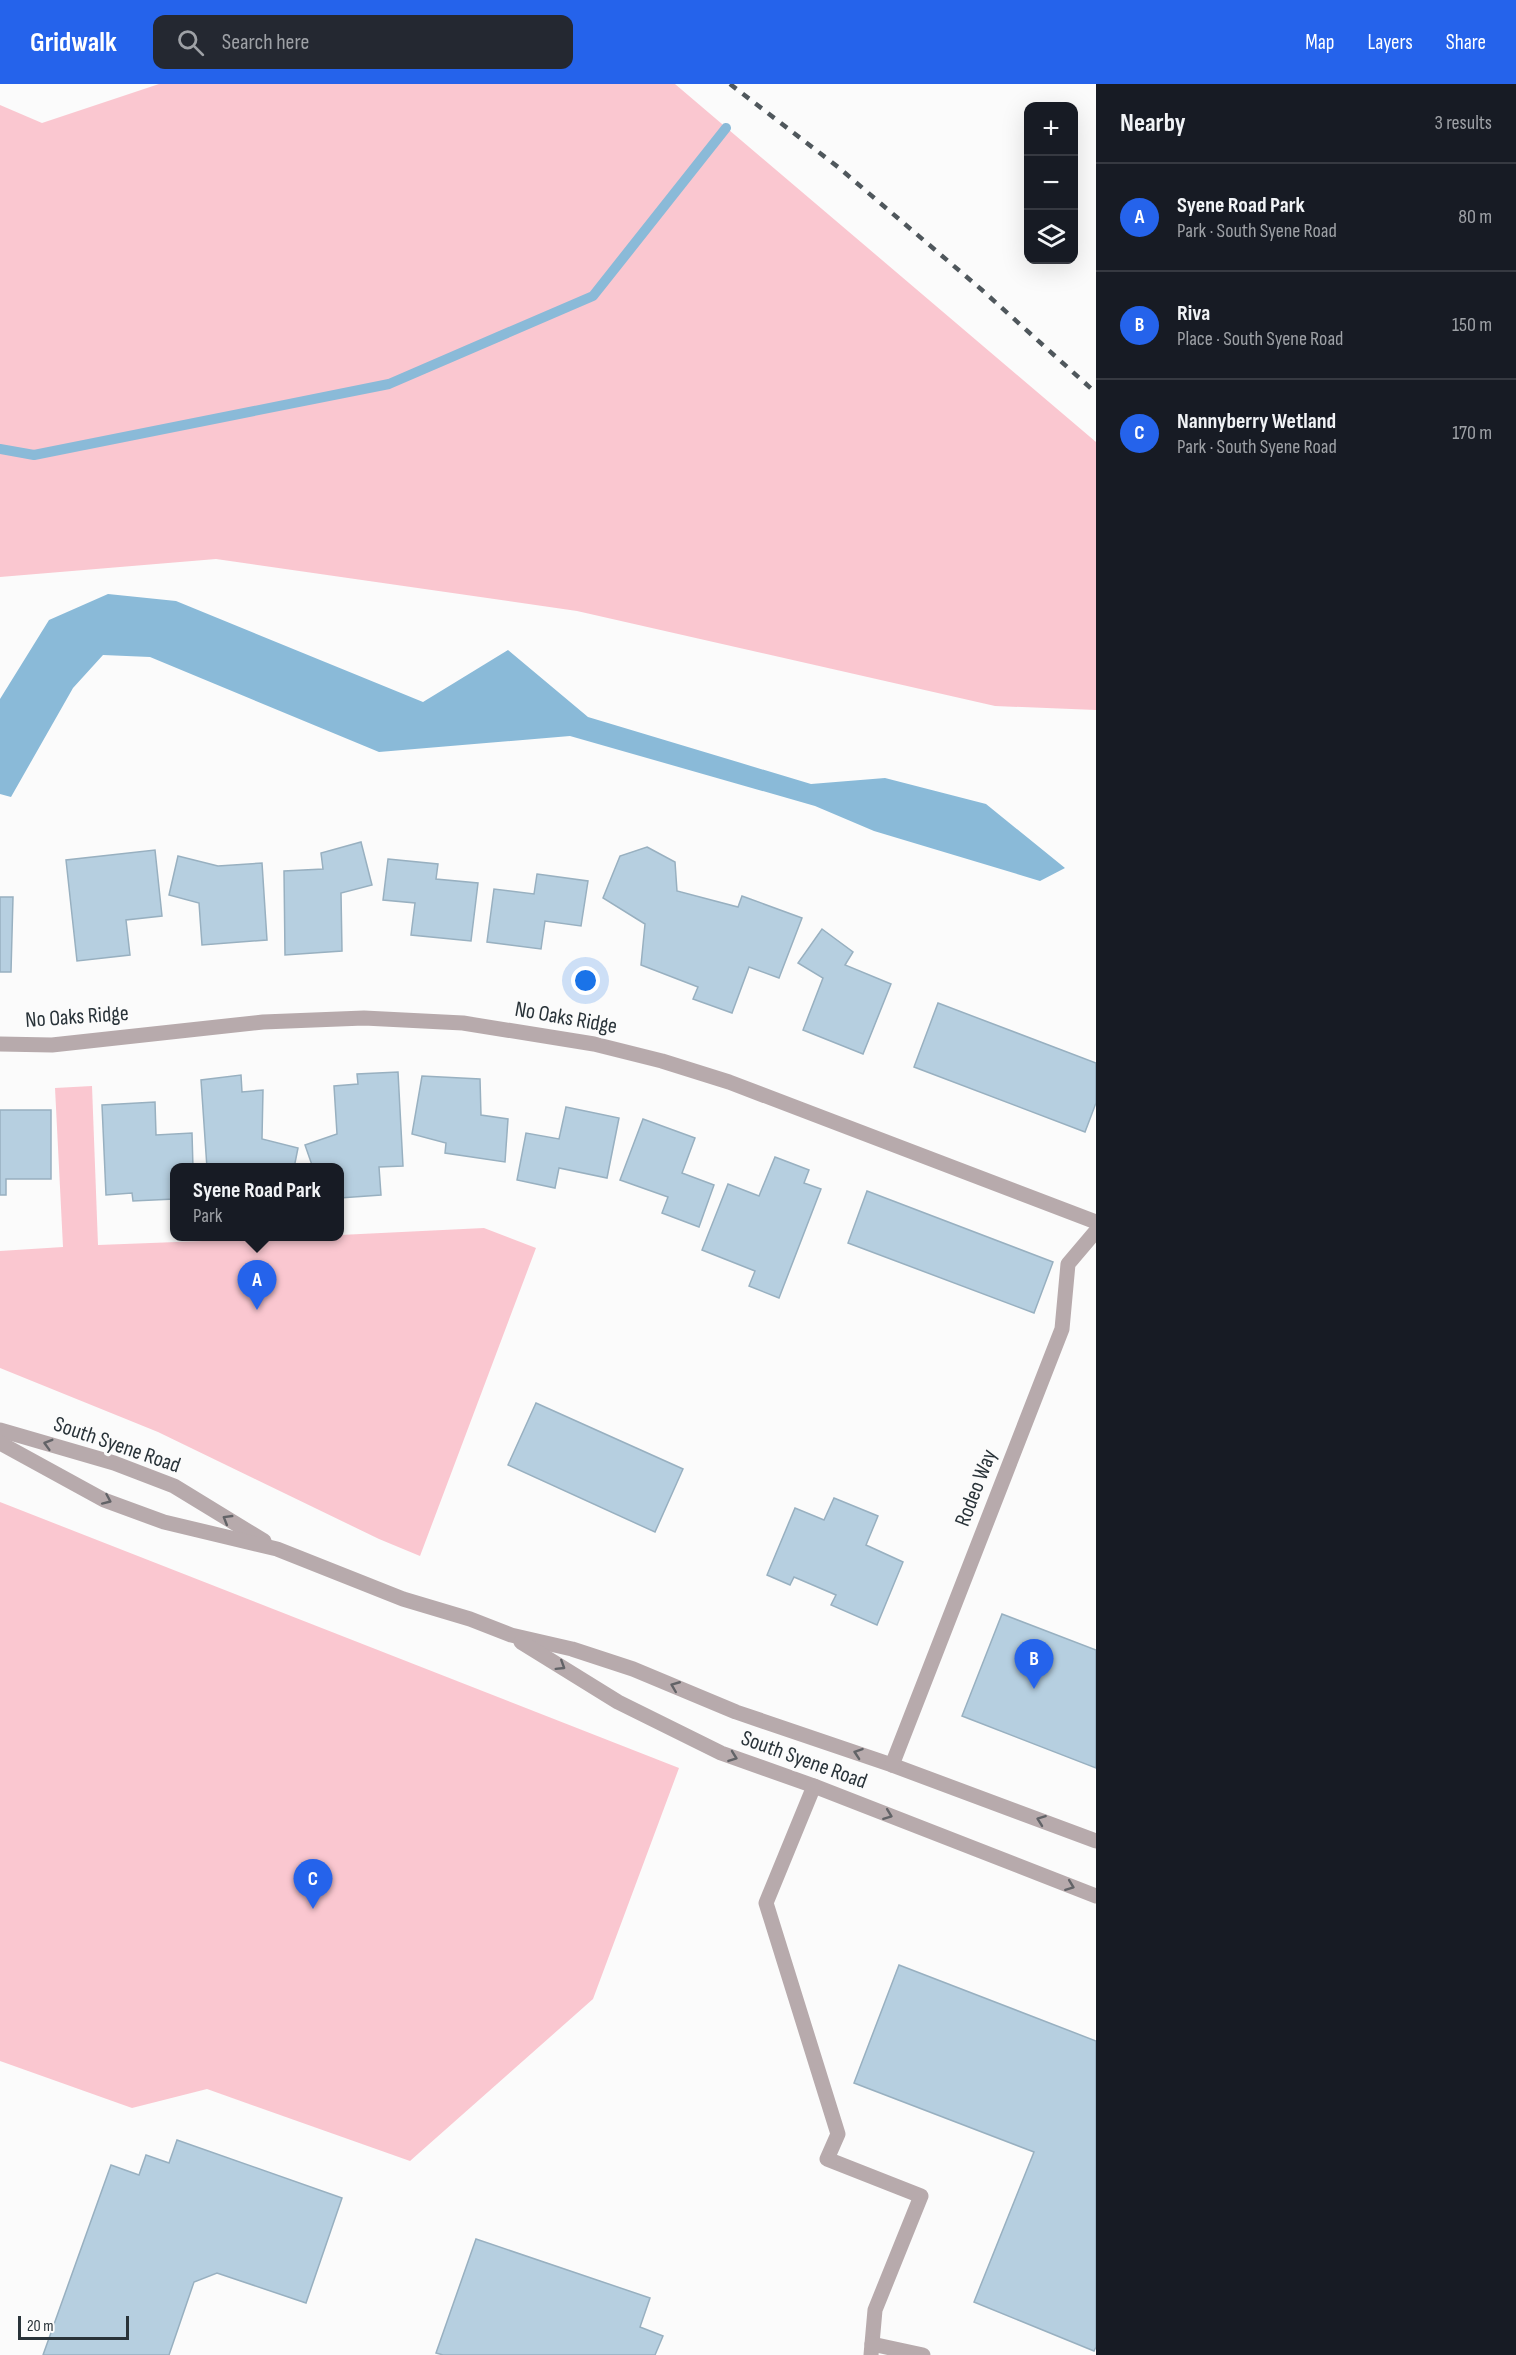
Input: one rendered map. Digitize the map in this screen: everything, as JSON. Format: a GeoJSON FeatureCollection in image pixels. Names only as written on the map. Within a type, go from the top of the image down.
{"type":"FeatureCollection","features":[{"type":"Feature","properties":{"kind":"street","name":"No Oaks Ridge"},"geometry":{"type":"LineString","coordinates":[[0,1044],[52,1045],[263,1022],[364,1018],[463,1023],[594,1044],[662,1061],[729,1082],[1096,1222]]}},
{"type":"Feature","properties":{"kind":"street","name":"Rodeo Way"},"geometry":{"type":"LineString","coordinates":[[892,1765],[1062,1329],[1068,1264],[1096,1231]]}},
{"type":"Feature","properties":{"kind":"street","name":"South Syene Road"},"geometry":{"type":"LineString","coordinates":[[0,1431],[114,1463],[174,1486],[277,1549]]}},
{"type":"Feature","properties":{"kind":"street","name":"South Syene Road"},"geometry":{"type":"LineString","coordinates":[[0,1443],[104,1500],[164,1522],[277,1549],[403,1599],[470,1619],[511,1635],[572,1649],[623,1666],[736,1712],[892,1765],[1096,1841]]}},
{"type":"Feature","properties":{"kind":"street","name":"South Syene Road"},"geometry":{"type":"LineString","coordinates":[[511,1635],[628,1707],[721,1753],[814,1786],[1096,1896]]}},
{"type":"Feature","properties":{"kind":"street"},"geometry":{"type":"LineString","coordinates":[[814,1786],[766,1903],[838,2134],[827,2159],[921,2196],[875,2310],[872,2349],[923,2355]]}},
{"type":"Feature","properties":{"kind":"shaded area"},"geometry":{"type":"Polygon","coordinates":[[[159,84],[675,84],[1096,442],[1096,710],[995,706],[577,611],[216,559],[0,577],[0,105],[42,123],[159,84]]]}},
{"type":"Feature","properties":{"kind":"shaded area"},"geometry":{"type":"Polygon","coordinates":[[[92,1086],[98,1245],[206,1241],[344,1241],[344,1235],[484,1228],[536,1248],[420,1556],[379,1539],[158,1432],[0,1368],[0,1251],[63,1247],[55,1088],[92,1086]]]}},
{"type":"Feature","properties":{"kind":"shaded area"},"geometry":{"type":"Polygon","coordinates":[[[0,1502],[679,1768],[593,1999],[410,2161],[207,2089],[132,2108],[0,2061],[0,1502]]]}},
{"type":"Feature","properties":{"kind":"water"},"geometry":{"type":"Polygon","coordinates":[[[108,594],[176,601],[423,702],[508,650],[588,717],[811,784],[885,778],[986,804],[1065,868],[1040,881],[874,831],[815,806],[570,736],[379,752],[150,657],[103,655],[73,688],[11,797],[0,794],[0,699],[49,620],[108,594]]]}},
{"type":"Feature","properties":{"kind":"building"},"geometry":{"type":"Polygon","coordinates":[[[361,842],[372,885],[341,893],[342,951],[285,955],[284,871],[323,869],[321,853],[361,842]]]}},
{"type":"Feature","properties":{"kind":"building"},"geometry":{"type":"Polygon","coordinates":[[[647,847],[675,862],[677,891],[738,907],[742,896],[802,918],[779,978],[749,967],[732,1013],[693,999],[698,987],[641,965],[645,924],[603,898],[620,856],[647,847]]]}},
{"type":"Feature","properties":{"kind":"building"},"geometry":{"type":"Polygon","coordinates":[[[155,850],[162,916],[126,920],[130,955],[77,961],[66,860],[155,850]]]}},
{"type":"Feature","properties":{"kind":"building"},"geometry":{"type":"Polygon","coordinates":[[[178,856],[218,866],[262,863],[267,940],[202,945],[199,903],[169,895],[178,856]]]}},
{"type":"Feature","properties":{"kind":"building"},"geometry":{"type":"Polygon","coordinates":[[[388,859],[438,864],[436,879],[478,883],[471,941],[411,935],[415,903],[383,900],[388,859]]]}},
{"type":"Feature","properties":{"kind":"building"},"geometry":{"type":"Polygon","coordinates":[[[537,874],[588,881],[581,926],[545,921],[541,949],[487,942],[494,889],[534,894],[537,874]]]}},
{"type":"Feature","properties":{"kind":"building"},"geometry":{"type":"Polygon","coordinates":[[[0,897],[13,897],[11,972],[0,972],[0,897]]]}},
{"type":"Feature","properties":{"kind":"building"},"geometry":{"type":"Polygon","coordinates":[[[822,929],[853,952],[845,965],[891,984],[863,1054],[803,1030],[823,978],[798,963],[822,929]]]}},
{"type":"Feature","properties":{"kind":"building"},"geometry":{"type":"Polygon","coordinates":[[[938,1003],[1096,1063],[1096,1103],[1085,1132],[914,1067],[938,1003]]]}},
{"type":"Feature","properties":{"kind":"building"},"geometry":{"type":"Polygon","coordinates":[[[398,1072],[403,1166],[379,1167],[381,1195],[344,1198],[344,1163],[311,1163],[305,1145],[337,1134],[334,1086],[358,1084],[357,1074],[398,1072]]]}},
{"type":"Feature","properties":{"kind":"building"},"geometry":{"type":"Polygon","coordinates":[[[241,1075],[242,1092],[263,1090],[262,1139],[298,1148],[295,1163],[207,1163],[201,1080],[241,1075]]]}},
{"type":"Feature","properties":{"kind":"building"},"geometry":{"type":"Polygon","coordinates":[[[422,1076],[480,1079],[481,1115],[508,1119],[505,1162],[445,1153],[446,1143],[412,1134],[422,1076]]]}},
{"type":"Feature","properties":{"kind":"building"},"geometry":{"type":"Polygon","coordinates":[[[155,1102],[156,1135],[192,1133],[193,1163],[170,1163],[170,1199],[133,1201],[132,1193],[106,1195],[102,1105],[155,1102]]]}},
{"type":"Feature","properties":{"kind":"building"},"geometry":{"type":"Polygon","coordinates":[[[566,1107],[619,1118],[607,1178],[559,1168],[555,1188],[517,1180],[526,1133],[559,1139],[566,1107]]]}},
{"type":"Feature","properties":{"kind":"building"},"geometry":{"type":"Polygon","coordinates":[[[0,1110],[51,1110],[51,1179],[6,1179],[6,1195],[0,1195],[0,1110]]]}},
{"type":"Feature","properties":{"kind":"building"},"geometry":{"type":"Polygon","coordinates":[[[643,1119],[695,1138],[682,1173],[714,1185],[699,1227],[662,1213],[668,1197],[620,1180],[643,1119]]]}},
{"type":"Feature","properties":{"kind":"building"},"geometry":{"type":"Polygon","coordinates":[[[775,1157],[809,1170],[804,1183],[821,1189],[779,1298],[749,1286],[755,1271],[702,1250],[728,1184],[759,1196],[775,1157]]]}},
{"type":"Feature","properties":{"kind":"building"},"geometry":{"type":"Polygon","coordinates":[[[867,1191],[1053,1262],[1034,1313],[848,1243],[867,1191]]]}},
{"type":"Feature","properties":{"kind":"building"},"geometry":{"type":"Polygon","coordinates":[[[536,1403],[683,1469],[655,1532],[508,1465],[536,1403]]]}},
{"type":"Feature","properties":{"kind":"building"},"geometry":{"type":"Polygon","coordinates":[[[834,1498],[878,1516],[866,1545],[903,1562],[877,1625],[831,1605],[836,1595],[794,1577],[790,1585],[767,1575],[795,1508],[824,1520],[834,1498]]]}},
{"type":"Feature","properties":{"kind":"building"},"geometry":{"type":"Polygon","coordinates":[[[1002,1614],[1096,1650],[1096,1768],[962,1716],[1002,1614]]]}},
{"type":"Feature","properties":{"kind":"building"},"geometry":{"type":"Polygon","coordinates":[[[899,1965],[1096,2041],[1096,2347],[1094,2351],[974,2302],[1034,2152],[854,2083],[899,1965]]]}},
{"type":"Feature","properties":{"kind":"building"},"geometry":{"type":"Polygon","coordinates":[[[177,2140],[342,2198],[306,2303],[217,2273],[194,2282],[169,2355],[43,2355],[111,2165],[139,2175],[146,2155],[169,2163],[177,2140]]]}},
{"type":"Feature","properties":{"kind":"building"},"geometry":{"type":"Polygon","coordinates":[[[476,2239],[650,2298],[640,2327],[663,2336],[655,2355],[443,2355],[436,2353],[476,2239]]]}},
{"type":"Feature","properties":{"kind":"waterway"},"geometry":{"type":"LineString","coordinates":[[0,449],[34,455],[389,384],[593,296],[726,128]]}},
{"type":"Feature","properties":{"kind":"railway"},"geometry":{"type":"LineString","coordinates":[[730,84],[838,167],[982,290],[1096,393]]}},
{"type":"Feature","properties":{"kind":"place","name":"Syene Road Park"},"geometry":{"type":"Point","coordinates":[257,1310]}},
{"type":"Feature","properties":{"kind":"place","name":"Riva"},"geometry":{"type":"Point","coordinates":[1034,1689]}},
{"type":"Feature","properties":{"kind":"place","name":"Nannyberry Wetland"},"geometry":{"type":"Point","coordinates":[313,1909]}}]}
